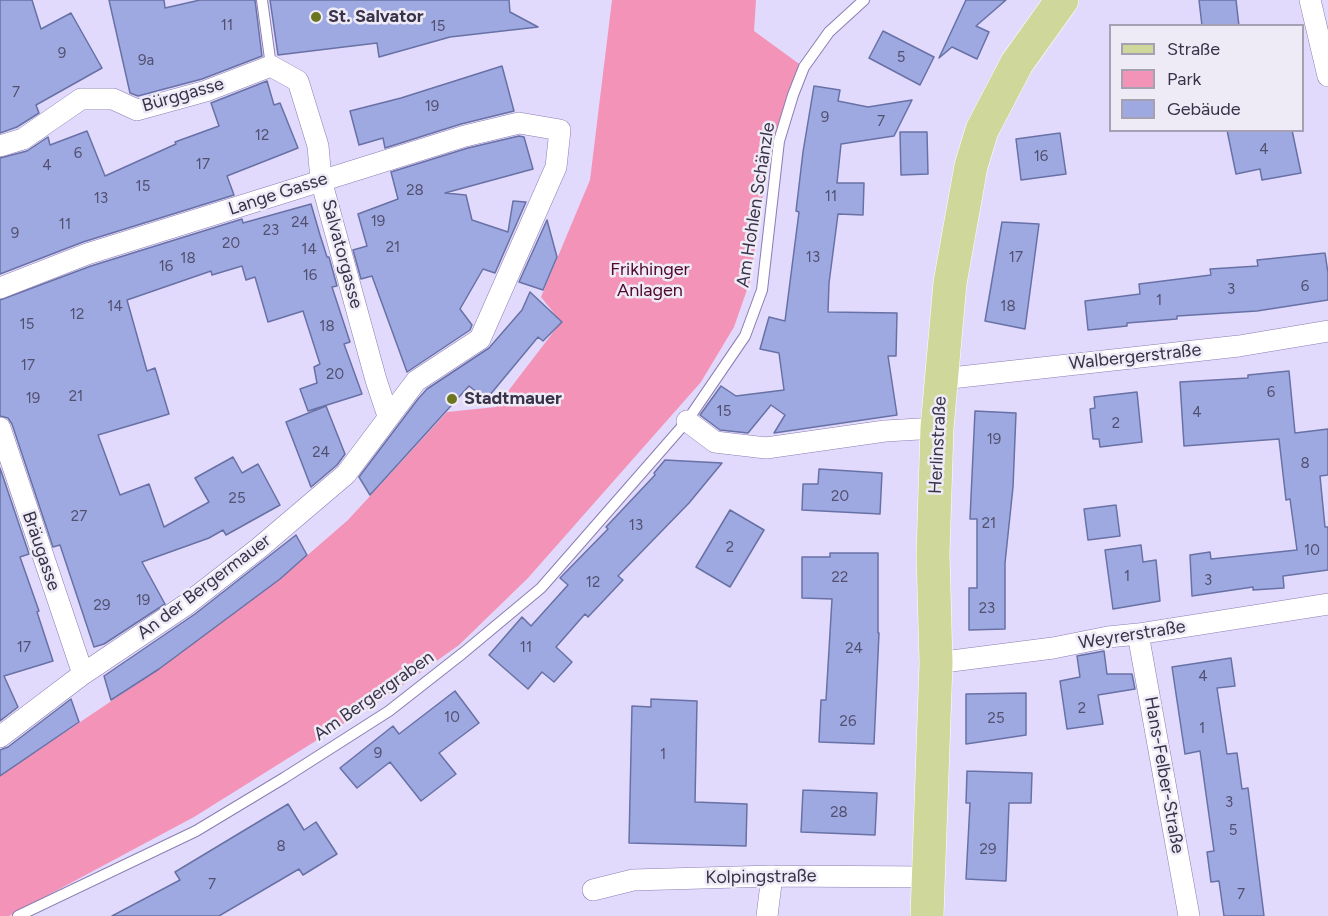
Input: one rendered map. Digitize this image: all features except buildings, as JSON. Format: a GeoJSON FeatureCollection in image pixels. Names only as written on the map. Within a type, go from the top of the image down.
{"type":"FeatureCollection","features":[{"type":"Feature","properties":{"kind":"main road","name":"Herlinstraße"},"geometry":{"type":"LineString","coordinates":[[927,916],[936,663],[933,554],[937,428],[950,283],[971,166],[982,130],[1017,63],[1062,0]]}},
{"type":"Feature","properties":{"kind":"street"},"geometry":{"type":"LineString","coordinates":[[1310,0],[1328,76]]}},
{"type":"Feature","properties":{"kind":"street","name":"Bürggasse"},"geometry":{"type":"LineString","coordinates":[[0,146],[23,139],[81,99],[113,99],[137,110],[206,91],[271,66]]}},
{"type":"Feature","properties":{"kind":"street","name":"Salvatorgasse"},"geometry":{"type":"LineString","coordinates":[[271,66],[298,81],[318,146],[321,180],[388,416]]}},
{"type":"Feature","properties":{"kind":"street","name":"Lange Gasse"},"geometry":{"type":"LineString","coordinates":[[0,288],[87,254],[465,136],[519,123],[560,130]]}},
{"type":"Feature","properties":{"kind":"street","name":"An der Bergermauer"},"geometry":{"type":"LineString","coordinates":[[0,737],[83,674],[187,604],[259,548],[346,474],[416,381],[480,339],[556,167],[560,130]]}},
{"type":"Feature","properties":{"kind":"street","name":"Walbergerstraße"},"geometry":{"type":"LineString","coordinates":[[942,379],[1239,346],[1328,331]]}},
{"type":"Feature","properties":{"kind":"street"},"geometry":{"type":"LineString","coordinates":[[687,421],[715,442],[766,448],[885,431],[937,428]]}},
{"type":"Feature","properties":{"kind":"street","name":"Bräugasse"},"geometry":{"type":"LineString","coordinates":[[0,428],[83,674]]}},
{"type":"Feature","properties":{"kind":"street","name":"Weyrerstraße"},"geometry":{"type":"LineString","coordinates":[[936,663],[1053,648],[1108,637],[1328,604]]}},
{"type":"Feature","properties":{"kind":"street","name":"Hans-Felber-Straße"},"geometry":{"type":"LineString","coordinates":[[1138,634],[1189,916]]}},
{"type":"Feature","properties":{"kind":"street"},"geometry":{"type":"LineString","coordinates":[[768,916],[772,876]]}},
{"type":"Feature","properties":{"kind":"street","name":"Kolpingstraße"},"geometry":{"type":"LineString","coordinates":[[593,890],[633,880],[772,876],[930,878]]}},
{"type":"Feature","properties":{"kind":"lane"},"geometry":{"type":"LineString","coordinates":[[262,0],[271,66]]}},
{"type":"Feature","properties":{"kind":"lane","name":"Am Hohlen Schänzle"},"geometry":{"type":"LineString","coordinates":[[687,421],[745,336],[762,290],[780,141],[793,95],[804,67],[829,32],[864,0]]}},
{"type":"Feature","properties":{"kind":"lane","name":"Am Bergergraben"},"geometry":{"type":"LineString","coordinates":[[18,916],[196,831],[388,711],[541,588],[687,421]]}},
{"type":"Feature","properties":{"kind":"green space","name":"Frikhinger Anlagen"},"geometry":{"type":"Polygon","coordinates":[[[612,0],[756,0],[754,31],[802,66],[790,101],[771,141],[750,281],[734,327],[701,382],[528,578],[459,645],[386,697],[194,817],[9,916],[0,916],[0,776],[159,669],[280,579],[348,520],[447,412],[496,407],[561,322],[541,297],[590,180],[612,0]]]}},
{"type":"Feature","properties":{"kind":"place","name":"St. Salvator"},"geometry":{"type":"Point","coordinates":[316,17]}},
{"type":"Feature","properties":{"kind":"place","name":"Stadtmauer"},"geometry":{"type":"Point","coordinates":[452,399]}}]}
